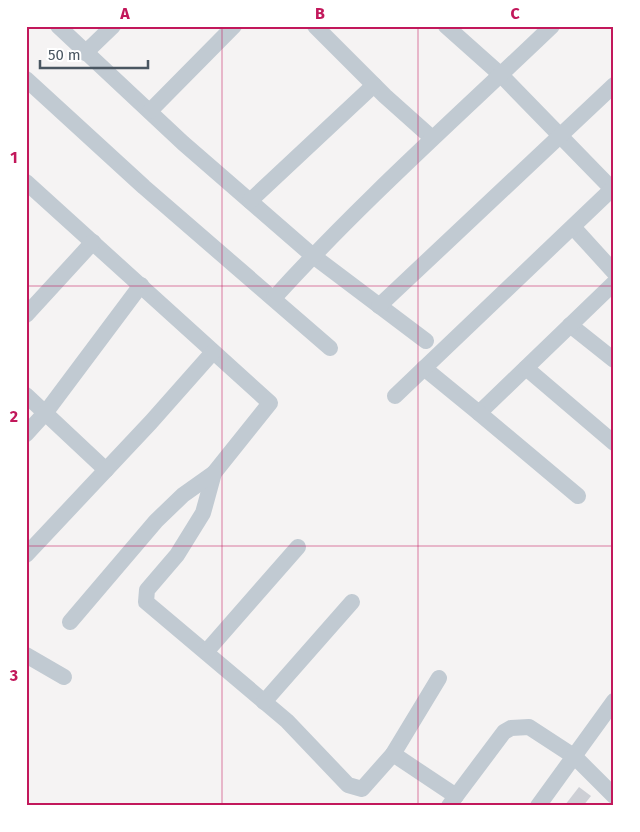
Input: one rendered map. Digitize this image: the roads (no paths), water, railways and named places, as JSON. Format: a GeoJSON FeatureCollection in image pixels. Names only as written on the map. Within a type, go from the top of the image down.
{"type":"FeatureCollection","features":[{"type":"Feature","properties":{"kind":"street"},"geometry":{"type":"LineString","coordinates":[[58,26],[183,144],[312,256],[426,341]]}},
{"type":"Feature","properties":{"kind":"street"},"geometry":{"type":"LineString","coordinates":[[85,52],[113,26]]}},
{"type":"Feature","properties":{"kind":"street"},"geometry":{"type":"LineString","coordinates":[[150,111],[234,26]]}},
{"type":"Feature","properties":{"kind":"street"},"geometry":{"type":"LineString","coordinates":[[316,26],[374,85],[432,138]]}},
{"type":"Feature","properties":{"kind":"street"},"geometry":{"type":"LineString","coordinates":[[395,396],[613,189],[501,75],[446,26]]}},
{"type":"Feature","properties":{"kind":"street"},"geometry":{"type":"LineString","coordinates":[[274,298],[312,256],[432,138],[552,26]]}},
{"type":"Feature","properties":{"kind":"street"},"geometry":{"type":"LineString","coordinates":[[26,79],[144,187],[330,348]]}},
{"type":"Feature","properties":{"kind":"street"},"geometry":{"type":"LineString","coordinates":[[250,201],[374,85]]}},
{"type":"Feature","properties":{"kind":"street"},"geometry":{"type":"LineString","coordinates":[[379,306],[614,85]]}},
{"type":"Feature","properties":{"kind":"street"},"geometry":{"type":"LineString","coordinates":[[28,187],[93,242],[270,403],[214,473],[183,495],[156,521],[70,622]]}},
{"type":"Feature","properties":{"kind":"street"},"geometry":{"type":"LineString","coordinates":[[574,226],[614,272]]}},
{"type":"Feature","properties":{"kind":"street"},"geometry":{"type":"LineString","coordinates":[[26,315],[93,242]]}},
{"type":"Feature","properties":{"kind":"street"},"geometry":{"type":"LineString","coordinates":[[479,413],[614,283]]}},
{"type":"Feature","properties":{"kind":"street"},"geometry":{"type":"LineString","coordinates":[[26,434],[46,412],[141,285]]}},
{"type":"Feature","properties":{"kind":"street"},"geometry":{"type":"LineString","coordinates":[[570,325],[614,360]]}},
{"type":"Feature","properties":{"kind":"street"},"geometry":{"type":"LineString","coordinates":[[26,554],[106,470],[213,352]]}},
{"type":"Feature","properties":{"kind":"street"},"geometry":{"type":"LineString","coordinates":[[424,368],[578,496]]}},
{"type":"Feature","properties":{"kind":"street"},"geometry":{"type":"LineString","coordinates":[[526,368],[614,443]]}},
{"type":"Feature","properties":{"kind":"street"},"geometry":{"type":"LineString","coordinates":[[26,395],[106,470]]}},
{"type":"Feature","properties":{"kind":"street"},"geometry":{"type":"LineString","coordinates":[[214,473],[203,514],[177,556],[147,590],[146,602],[287,722],[348,785],[362,790],[393,754],[439,678]]}},
{"type":"Feature","properties":{"kind":"street"},"geometry":{"type":"LineString","coordinates":[[206,652],[298,547]]}},
{"type":"Feature","properties":{"kind":"street"},"geometry":{"type":"LineString","coordinates":[[264,702],[352,602]]}},
{"type":"Feature","properties":{"kind":"street"},"geometry":{"type":"LineString","coordinates":[[26,655],[64,677]]}},
{"type":"Feature","properties":{"kind":"street"},"geometry":{"type":"LineString","coordinates":[[538,806],[614,701]]}},
{"type":"Feature","properties":{"kind":"street"},"geometry":{"type":"LineString","coordinates":[[393,754],[453,801],[504,732],[511,728],[529,727],[574,757],[614,796]]}}]}
